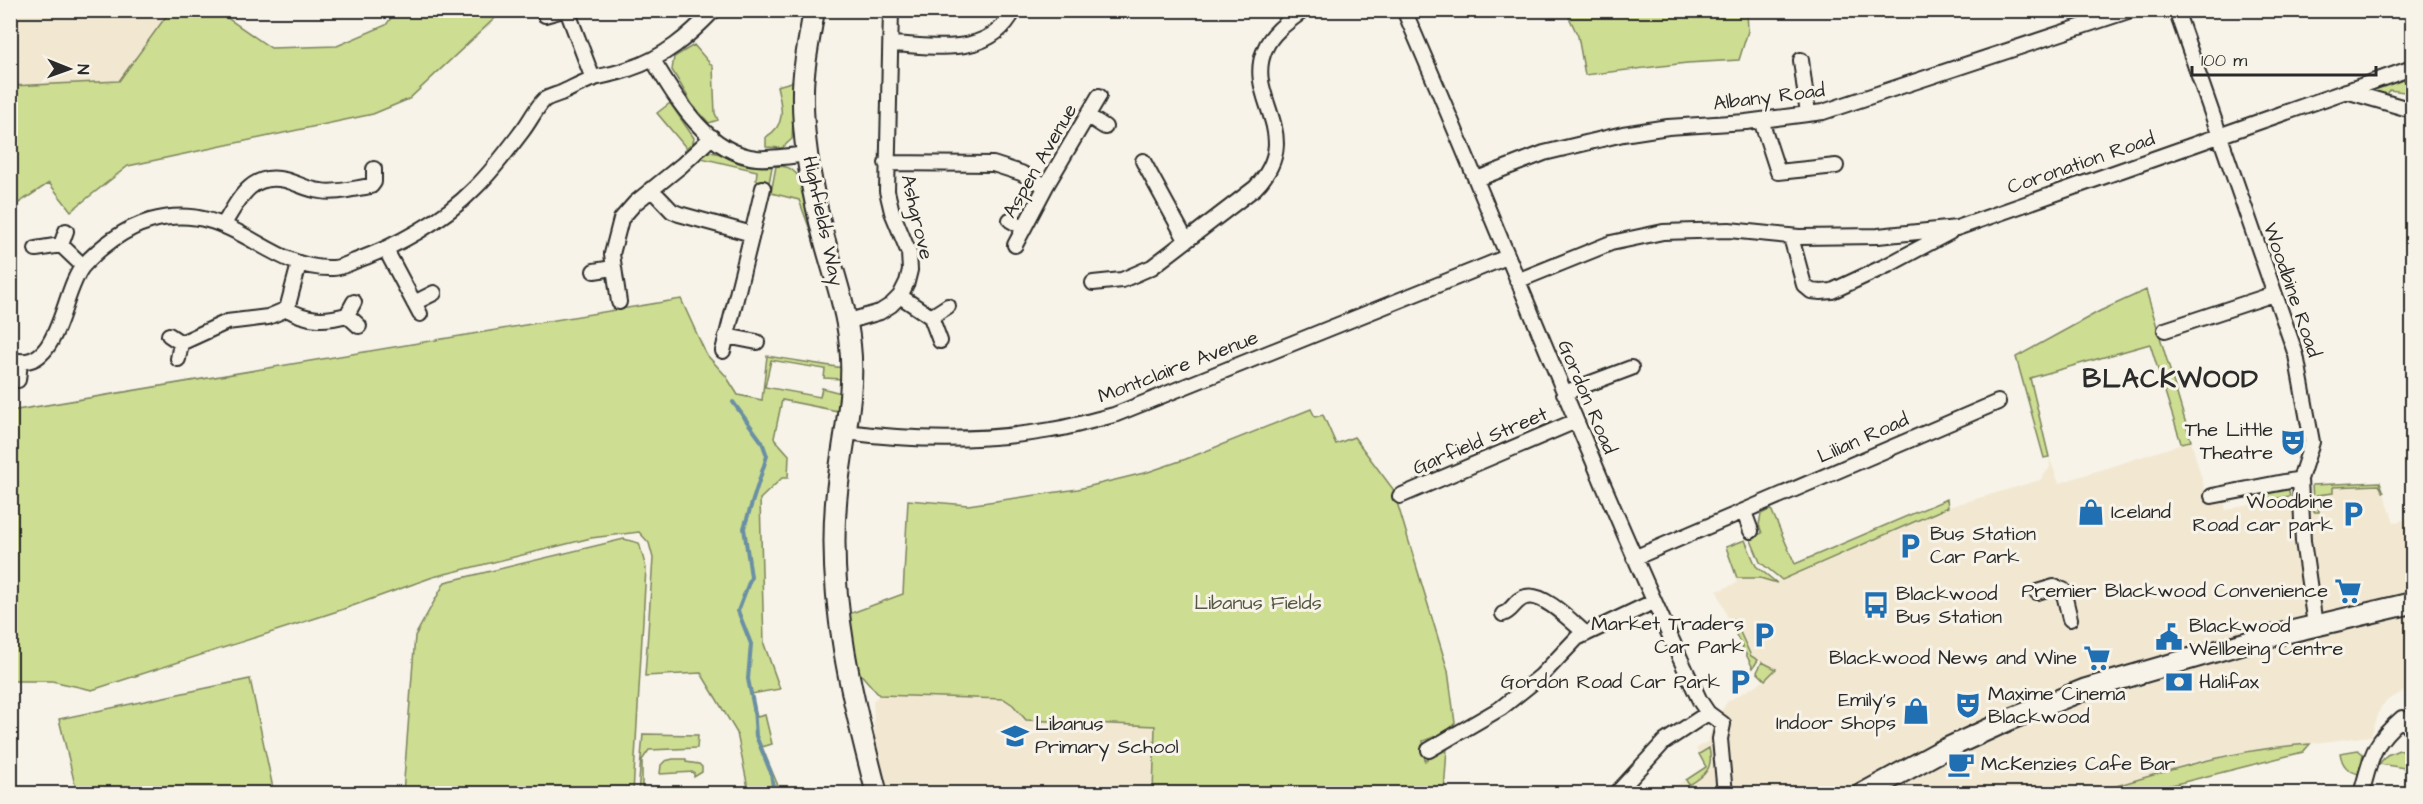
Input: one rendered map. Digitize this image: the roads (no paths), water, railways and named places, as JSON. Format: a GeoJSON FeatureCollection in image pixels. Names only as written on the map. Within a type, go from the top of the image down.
{"type":"FeatureCollection","features":[{"type":"Feature","properties":{"kind":"main road","name":"Highfields Way"},"geometry":{"type":"LineString","coordinates":[[814,10],[803,91],[807,154],[820,222],[846,322],[852,366],[836,503],[837,594],[848,675],[877,794]]}},
{"type":"Feature","properties":{"kind":"main road"},"geometry":{"type":"LineString","coordinates":[[1862,794],[1939,752],[2086,689],[2315,625],[2412,603]]}},
{"type":"Feature","properties":{"kind":"street"},"geometry":{"type":"LineString","coordinates":[[545,15],[565,10],[593,79]]}},
{"type":"Feature","properties":{"kind":"street"},"geometry":{"type":"LineString","coordinates":[[18,380],[15,360],[30,361],[54,339],[66,301],[83,266],[127,229],[168,217],[190,216],[224,224],[298,264],[334,269],[386,250],[432,222],[474,190],[545,100],[593,79],[628,70],[653,60],[678,44],[714,10]]}},
{"type":"Feature","properties":{"kind":"street","name":"Ashgrove"},"geometry":{"type":"LineString","coordinates":[[891,10],[887,191],[892,212],[911,261],[907,282],[900,296]]}},
{"type":"Feature","properties":{"kind":"street"},"geometry":{"type":"LineString","coordinates":[[891,44],[949,47],[975,44],[994,35],[1006,25],[1014,10]]}},
{"type":"Feature","properties":{"kind":"street"},"geometry":{"type":"LineString","coordinates":[[1094,284],[1122,280],[1152,267],[1255,188],[1267,175],[1274,161],[1276,130],[1262,87],[1261,68],[1264,49],[1286,23],[1304,10]]}},
{"type":"Feature","properties":{"kind":"street","name":"Gordon Road"},"geometry":{"type":"LineString","coordinates":[[1404,10],[1477,179],[1516,281],[1653,602],[1700,701],[1708,713],[1723,724],[1720,739],[1725,794]]}},
{"type":"Feature","properties":{"kind":"street","name":"Albany Road"},"geometry":{"type":"LineString","coordinates":[[1477,179],[1544,153],[1590,141],[1668,127],[1761,120],[1823,112],[2131,10]]}},
{"type":"Feature","properties":{"kind":"street","name":"Woodbine Road"},"geometry":{"type":"LineString","coordinates":[[2176,10],[2296,355],[2312,442],[2300,479],[2304,549],[2315,625]]}},
{"type":"Feature","properties":{"kind":"street"},"geometry":{"type":"LineString","coordinates":[[653,60],[686,110],[712,137],[733,152],[745,156],[773,158],[807,154]]}},
{"type":"Feature","properties":{"kind":"street"},"geometry":{"type":"LineString","coordinates":[[1801,60],[1808,114]]}},
{"type":"Feature","properties":{"kind":"street","name":"Coronation Road"},"geometry":{"type":"LineString","coordinates":[[1791,237],[1804,285],[1811,291],[1832,291],[1888,265],[1957,228],[2412,68]]}},
{"type":"Feature","properties":{"kind":"street"},"geometry":{"type":"LineString","coordinates":[[2346,91],[2412,110]]}},
{"type":"Feature","properties":{"kind":"street","name":"Aspen Avenue"},"geometry":{"type":"LineString","coordinates":[[1015,245],[1046,186],[1099,96]]}},
{"type":"Feature","properties":{"kind":"street"},"geometry":{"type":"LineString","coordinates":[[1088,116],[1106,127]]}},
{"type":"Feature","properties":{"kind":"street"},"geometry":{"type":"LineString","coordinates":[[1761,120],[1778,172],[1836,166]]}},
{"type":"Feature","properties":{"kind":"street"},"geometry":{"type":"LineString","coordinates":[[619,302],[612,254],[621,219],[634,203],[682,165],[712,137]]}},
{"type":"Feature","properties":{"kind":"street"},"geometry":{"type":"LineString","coordinates":[[1143,161],[1186,240]]}},
{"type":"Feature","properties":{"kind":"street"},"geometry":{"type":"LineString","coordinates":[[886,163],[993,164],[1021,173],[1046,186]]}},
{"type":"Feature","properties":{"kind":"street"},"geometry":{"type":"LineString","coordinates":[[224,224],[241,194],[255,182],[274,179],[324,192],[342,191],[371,186],[374,182],[374,169]]}},
{"type":"Feature","properties":{"kind":"street"},"geometry":{"type":"LineString","coordinates":[[723,351],[763,188]]}},
{"type":"Feature","properties":{"kind":"street"},"geometry":{"type":"LineString","coordinates":[[651,189],[672,211],[752,234]]}},
{"type":"Feature","properties":{"kind":"street"},"geometry":{"type":"LineString","coordinates":[[1010,220],[1024,228]]}},
{"type":"Feature","properties":{"kind":"street","name":"Coronation Road"},"geometry":{"type":"LineString","coordinates":[[1516,281],[1611,243],[1663,232],[1729,230],[1791,237],[1878,236],[1957,228]]}},
{"type":"Feature","properties":{"kind":"street"},"geometry":{"type":"LineString","coordinates":[[61,245],[66,231]]}},
{"type":"Feature","properties":{"kind":"street"},"geometry":{"type":"LineString","coordinates":[[61,245],[83,266]]}},
{"type":"Feature","properties":{"kind":"street"},"geometry":{"type":"LineString","coordinates":[[36,249],[61,245]]}},
{"type":"Feature","properties":{"kind":"street"},"geometry":{"type":"LineString","coordinates":[[386,250],[417,309],[434,293]]}},
{"type":"Feature","properties":{"kind":"street","name":"Montclaire Avenue"},"geometry":{"type":"LineString","coordinates":[[846,432],[890,438],[970,440],[1053,430],[1114,415],[1507,257]]}},
{"type":"Feature","properties":{"kind":"street"},"geometry":{"type":"LineString","coordinates":[[287,309],[298,264]]}},
{"type":"Feature","properties":{"kind":"street"},"geometry":{"type":"LineString","coordinates":[[594,271],[614,268]]}},
{"type":"Feature","properties":{"kind":"street"},"geometry":{"type":"LineString","coordinates":[[2165,330],[2274,294]]}},
{"type":"Feature","properties":{"kind":"street"},"geometry":{"type":"LineString","coordinates":[[846,322],[880,312],[891,306],[900,296],[931,317],[940,341]]}},
{"type":"Feature","properties":{"kind":"street"},"geometry":{"type":"LineString","coordinates":[[181,343],[227,322],[268,317],[287,309],[309,319],[337,318],[347,315],[354,302]]}},
{"type":"Feature","properties":{"kind":"street"},"geometry":{"type":"LineString","coordinates":[[931,317],[948,306]]}},
{"type":"Feature","properties":{"kind":"street"},"geometry":{"type":"LineString","coordinates":[[347,315],[359,326]]}},
{"type":"Feature","properties":{"kind":"street"},"geometry":{"type":"LineString","coordinates":[[169,334],[181,343]]}},
{"type":"Feature","properties":{"kind":"street"},"geometry":{"type":"LineString","coordinates":[[726,336],[757,342]]}},
{"type":"Feature","properties":{"kind":"street"},"geometry":{"type":"LineString","coordinates":[[178,359],[181,343]]}},
{"type":"Feature","properties":{"kind":"street"},"geometry":{"type":"LineString","coordinates":[[1564,393],[1631,368]]}},
{"type":"Feature","properties":{"kind":"street","name":"Lilian Road"},"geometry":{"type":"LineString","coordinates":[[1634,558],[1998,402]]}},
{"type":"Feature","properties":{"kind":"street","name":"Garfield Street"},"geometry":{"type":"LineString","coordinates":[[1400,496],[1576,421]]}},
{"type":"Feature","properties":{"kind":"street"},"geometry":{"type":"LineString","coordinates":[[2212,496],[2300,479]]}},
{"type":"Feature","properties":{"kind":"street"},"geometry":{"type":"LineString","coordinates":[[1744,512],[1751,531]]}},
{"type":"Feature","properties":{"kind":"street"},"geometry":{"type":"LineString","coordinates":[[2037,592],[2054,587],[2063,590],[2070,619]]}},
{"type":"Feature","properties":{"kind":"street"},"geometry":{"type":"LineString","coordinates":[[1503,614],[1508,612],[1518,600],[1526,596],[1534,596],[1544,599],[1586,634]]}},
{"type":"Feature","properties":{"kind":"street"},"geometry":{"type":"LineString","coordinates":[[1429,750],[1501,708],[1541,676],[1577,638],[1653,602]]}},
{"type":"Feature","properties":{"kind":"street"},"geometry":{"type":"LineString","coordinates":[[1616,794],[1664,742],[1691,722],[1708,713]]}},
{"type":"Feature","properties":{"kind":"street"},"geometry":{"type":"LineString","coordinates":[[2361,794],[2378,741],[2402,718],[2412,730]]}},
{"type":"Feature","properties":{"kind":"waterway"},"geometry":{"type":"LineString","coordinates":[[733,402],[762,442],[767,456],[744,528],[751,577],[738,611],[751,644],[748,679],[754,708],[756,736],[771,773],[774,794]]}},
{"type":"Feature","properties":{"kind":"place","name":"The Little Theatre"},"geometry":{"type":"Point","coordinates":[2293,442]}},
{"type":"Feature","properties":{"kind":"place","name":"Iceland"},"geometry":{"type":"Point","coordinates":[2091,512]}},
{"type":"Feature","properties":{"kind":"place","name":"Woodbine Road car park"},"geometry":{"type":"Point","coordinates":[2353,514]}},
{"type":"Feature","properties":{"kind":"place","name":"Bus Station Car Park"},"geometry":{"type":"Point","coordinates":[1910,546]}},
{"type":"Feature","properties":{"kind":"place","name":"Premier Blackwood Convenience"},"geometry":{"type":"Point","coordinates":[2348,591]}},
{"type":"Feature","properties":{"kind":"place","name":"Blackwood Bus Station"},"geometry":{"type":"Point","coordinates":[1876,605]}},
{"type":"Feature","properties":{"kind":"place","name":"Market Traders Car Park"},"geometry":{"type":"Point","coordinates":[1764,635]}},
{"type":"Feature","properties":{"kind":"place","name":"Blackwood Wellbeing Centre"},"geometry":{"type":"Point","coordinates":[2169,637]}},
{"type":"Feature","properties":{"kind":"place","name":"Blackwood News and Wine"},"geometry":{"type":"Point","coordinates":[2097,658]}},
{"type":"Feature","properties":{"kind":"place","name":"Gordon Road Car Park"},"geometry":{"type":"Point","coordinates":[1740,682]}},
{"type":"Feature","properties":{"kind":"place","name":"Halifax"},"geometry":{"type":"Point","coordinates":[2179,682]}},
{"type":"Feature","properties":{"kind":"place","name":"Maxime Cinema Blackwood"},"geometry":{"type":"Point","coordinates":[1968,705]}},
{"type":"Feature","properties":{"kind":"place","name":"Emily's Indoor Shops"},"geometry":{"type":"Point","coordinates":[1916,711]}},
{"type":"Feature","properties":{"kind":"place","name":"Libanus Primary School"},"geometry":{"type":"Point","coordinates":[1015,736]}},
{"type":"Feature","properties":{"kind":"place","name":"McKenzies Cafe Bar"},"geometry":{"type":"Point","coordinates":[1961,764]}},
{"type":"Feature","properties":{"kind":"district","name":"BLACKWOOD"},"geometry":{"type":"Point","coordinates":[2171,379]}},
{"type":"Feature","properties":{"kind":"park label","name":"Libanus Fields"},"geometry":{"type":"Point","coordinates":[1258,603]}}]}
